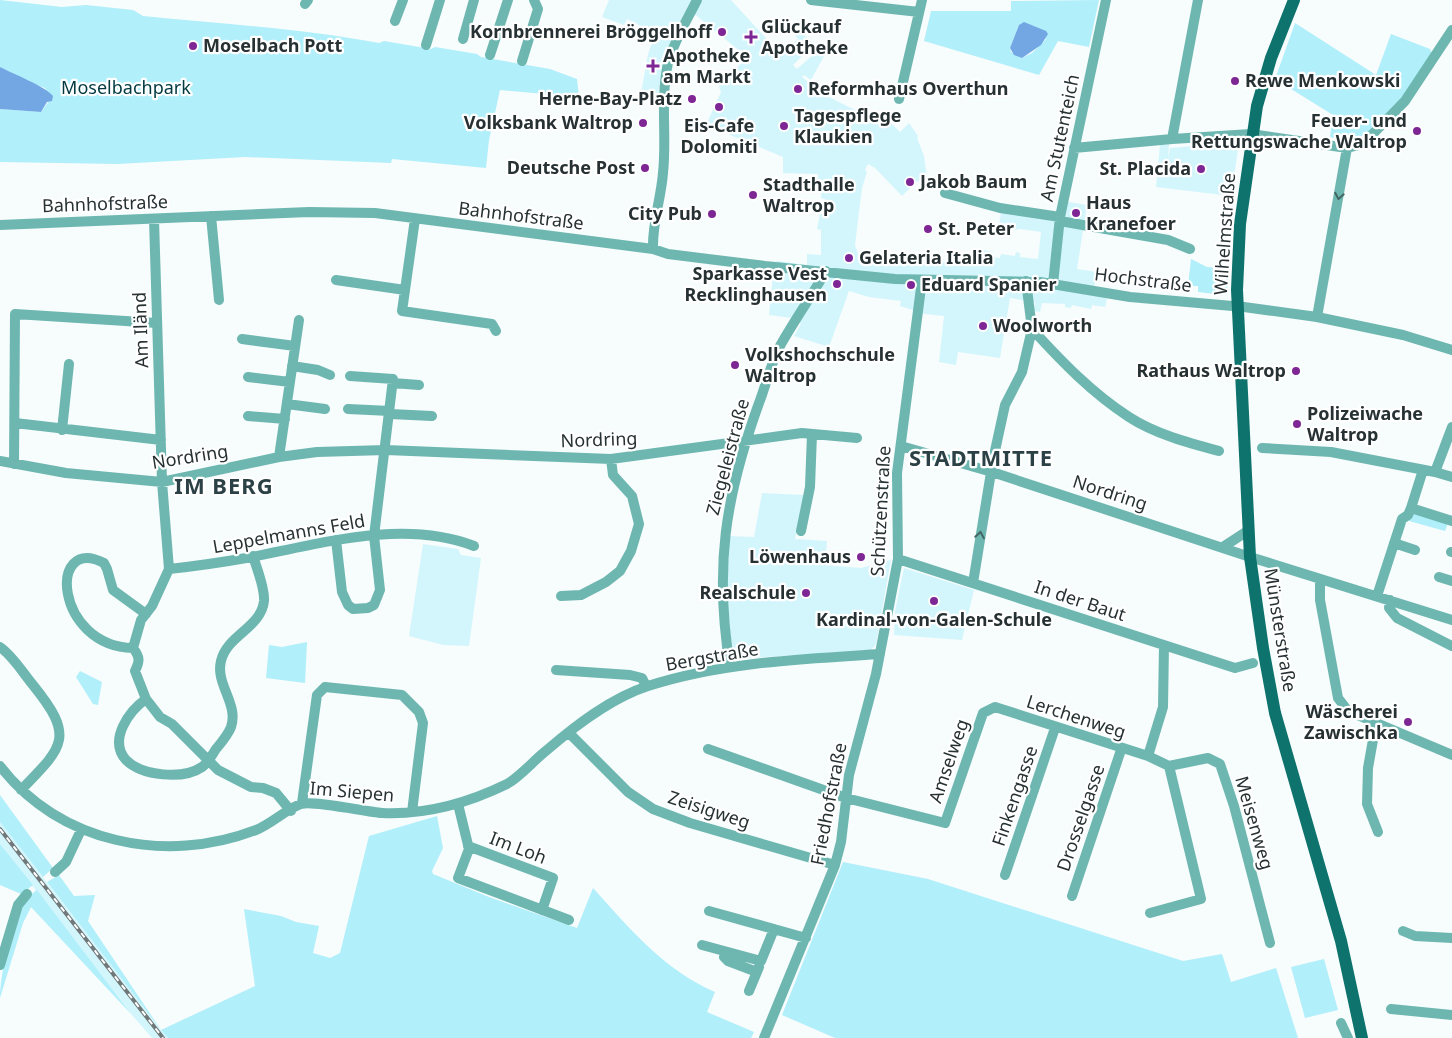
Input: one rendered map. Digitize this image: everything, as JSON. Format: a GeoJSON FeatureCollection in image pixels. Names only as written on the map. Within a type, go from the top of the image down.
{"type":"FeatureCollection","features":[{"type":"Feature","properties":{"kind":"main road","name":"Wilhelmstraße"},"geometry":{"type":"LineString","coordinates":[[1238,307],[1239,233],[1251,134],[1271,58],[1294,0]]}},
{"type":"Feature","properties":{"kind":"main road","name":"Münsterstraße"},"geometry":{"type":"LineString","coordinates":[[1238,307],[1250,557],[1263,648],[1276,713],[1341,941],[1362,1038]]}},
{"type":"Feature","properties":{"kind":"street"},"geometry":{"type":"LineString","coordinates":[[395,21],[403,0]]}},
{"type":"Feature","properties":{"kind":"street"},"geometry":{"type":"LineString","coordinates":[[426,45],[440,0]]}},
{"type":"Feature","properties":{"kind":"street"},"geometry":{"type":"LineString","coordinates":[[463,39],[474,0]]}},
{"type":"Feature","properties":{"kind":"street"},"geometry":{"type":"LineString","coordinates":[[490,55],[508,0]]}},
{"type":"Feature","properties":{"kind":"street"},"geometry":{"type":"LineString","coordinates":[[522,60],[538,9],[534,0]]}},
{"type":"Feature","properties":{"kind":"street"},"geometry":{"type":"LineString","coordinates":[[653,249],[653,228],[664,169],[664,108],[667,69],[674,48],[697,0]]}},
{"type":"Feature","properties":{"kind":"street"},"geometry":{"type":"LineString","coordinates":[[811,0],[919,12]]}},
{"type":"Feature","properties":{"kind":"street"},"geometry":{"type":"LineString","coordinates":[[899,99],[922,0]]}},
{"type":"Feature","properties":{"kind":"street","name":"Am Stutenteich"},"geometry":{"type":"LineString","coordinates":[[1053,284],[1060,219],[1106,0]]}},
{"type":"Feature","properties":{"kind":"street"},"geometry":{"type":"LineString","coordinates":[[1172,139],[1198,0]]}},
{"type":"Feature","properties":{"kind":"street"},"geometry":{"type":"LineString","coordinates":[[1074,148],[1251,134],[1347,148],[1363,144],[1405,100],[1452,30]]}},
{"type":"Feature","properties":{"kind":"street"},"geometry":{"type":"LineString","coordinates":[[1318,317],[1347,148]]}},
{"type":"Feature","properties":{"kind":"street"},"geometry":{"type":"LineString","coordinates":[[945,193],[1000,208],[1168,240],[1190,249]]}},
{"type":"Feature","properties":{"kind":"street","name":"Bahnhofstraße"},"geometry":{"type":"LineString","coordinates":[[0,225],[309,212],[375,213],[653,249],[677,255],[826,271]]}},
{"type":"Feature","properties":{"kind":"street"},"geometry":{"type":"LineString","coordinates":[[211,216],[220,300]]}},
{"type":"Feature","properties":{"kind":"street"},"geometry":{"type":"LineString","coordinates":[[415,218],[402,311],[492,324],[496,331]]}},
{"type":"Feature","properties":{"kind":"street","name":"Am Iländ"},"geometry":{"type":"LineString","coordinates":[[154,219],[162,482]]}},
{"type":"Feature","properties":{"kind":"street","name":"Hochstraße"},"geometry":{"type":"LineString","coordinates":[[826,271],[922,280],[1026,281],[1130,297],[1318,317],[1403,335],[1452,350]]}},
{"type":"Feature","properties":{"kind":"street","name":"Ziegeleistraße"},"geometry":{"type":"LineString","coordinates":[[730,667],[724,627],[723,542],[730,496],[746,440],[779,348],[826,271]]}},
{"type":"Feature","properties":{"kind":"street"},"geometry":{"type":"LineString","coordinates":[[336,280],[405,290]]}},
{"type":"Feature","properties":{"kind":"street","name":"Schützenstraße"},"geometry":{"type":"LineString","coordinates":[[880,654],[898,560],[897,473],[922,280]]}},
{"type":"Feature","properties":{"kind":"street"},"geometry":{"type":"LineString","coordinates":[[973,584],[1005,405],[1022,372],[1032,329],[1026,281]]}},
{"type":"Feature","properties":{"kind":"street"},"geometry":{"type":"LineString","coordinates":[[14,464],[16,314],[157,323]]}},
{"type":"Feature","properties":{"kind":"street"},"geometry":{"type":"LineString","coordinates":[[279,457],[299,320]]}},
{"type":"Feature","properties":{"kind":"street"},"geometry":{"type":"LineString","coordinates":[[1032,329],[1076,376],[1130,418],[1180,440],[1219,451]]}},
{"type":"Feature","properties":{"kind":"street"},"geometry":{"type":"LineString","coordinates":[[242,339],[295,346]]}},
{"type":"Feature","properties":{"kind":"street"},"geometry":{"type":"LineString","coordinates":[[62,430],[69,364]]}},
{"type":"Feature","properties":{"kind":"street"},"geometry":{"type":"LineString","coordinates":[[292,366],[318,370],[330,375]]}},
{"type":"Feature","properties":{"kind":"street"},"geometry":{"type":"LineString","coordinates":[[248,376],[290,382]]}},
{"type":"Feature","properties":{"kind":"street"},"geometry":{"type":"LineString","coordinates":[[336,540],[342,592],[348,605],[359,610],[374,605],[380,590],[374,536],[386,450],[393,379],[350,376]]}},
{"type":"Feature","properties":{"kind":"street"},"geometry":{"type":"LineString","coordinates":[[393,383],[419,385]]}},
{"type":"Feature","properties":{"kind":"street"},"geometry":{"type":"LineString","coordinates":[[287,404],[325,409]]}},
{"type":"Feature","properties":{"kind":"street"},"geometry":{"type":"LineString","coordinates":[[348,409],[432,416]]}},
{"type":"Feature","properties":{"kind":"street"},"geometry":{"type":"LineString","coordinates":[[248,416],[285,419]]}},
{"type":"Feature","properties":{"kind":"street"},"geometry":{"type":"LineString","coordinates":[[15,423],[62,430],[161,440]]}},
{"type":"Feature","properties":{"kind":"street"},"geometry":{"type":"LineString","coordinates":[[1435,472],[1452,427]]}},
{"type":"Feature","properties":{"kind":"street"},"geometry":{"type":"LineString","coordinates":[[801,531],[810,487],[812,434]]}},
{"type":"Feature","properties":{"kind":"street","name":"Nordring"},"geometry":{"type":"LineString","coordinates":[[0,461],[66,473],[162,482],[279,457],[317,452],[386,450],[611,459],[746,440],[812,434],[857,438]]}},
{"type":"Feature","properties":{"kind":"street","name":"Nordring"},"geometry":{"type":"LineString","coordinates":[[901,446],[992,472],[1250,557],[1452,620]]}},
{"type":"Feature","properties":{"kind":"street"},"geometry":{"type":"LineString","coordinates":[[1262,448],[1331,452],[1452,477]]}},
{"type":"Feature","properties":{"kind":"street"},"geometry":{"type":"LineString","coordinates":[[561,596],[581,595],[606,582],[620,571],[631,552],[639,524],[632,496],[612,474],[611,459]]}},
{"type":"Feature","properties":{"kind":"street"},"geometry":{"type":"LineString","coordinates":[[1377,596],[1402,519],[1408,515],[1411,508],[1423,470]]}},
{"type":"Feature","properties":{"kind":"street","name":"Im Siepen"},"geometry":{"type":"LineString","coordinates":[[162,482],[169,569],[152,606],[141,620],[133,648],[139,656],[140,662],[135,671],[146,699],[160,717],[172,724],[218,770],[251,787],[263,788],[276,793],[291,811],[302,803],[382,813],[431,811],[458,804],[509,783],[569,733],[606,706],[646,686]]}},
{"type":"Feature","properties":{"kind":"street"},"geometry":{"type":"LineString","coordinates":[[1411,508],[1452,521]]}},
{"type":"Feature","properties":{"kind":"street"},"geometry":{"type":"LineString","coordinates":[[1223,547],[1249,530]]}},
{"type":"Feature","properties":{"kind":"street","name":"Leppelmanns Feld"},"geometry":{"type":"LineString","coordinates":[[169,569],[254,556],[336,540],[374,536],[454,538],[474,546]]}},
{"type":"Feature","properties":{"kind":"street"},"geometry":{"type":"LineString","coordinates":[[1394,543],[1415,550]]}},
{"type":"Feature","properties":{"kind":"street"},"geometry":{"type":"LineString","coordinates":[[146,699],[137,706],[124,722],[120,736],[121,750],[126,759],[143,769],[167,774],[180,774],[201,767],[230,729],[233,719],[232,708],[222,679],[221,661],[231,642],[253,623],[260,612],[264,599],[254,556]]}},
{"type":"Feature","properties":{"kind":"street"},"geometry":{"type":"LineString","coordinates":[[133,648],[122,648],[101,639],[84,627],[74,616],[66,591],[69,570],[73,563],[82,558],[104,563],[113,590],[146,614]]}},
{"type":"Feature","properties":{"kind":"street","name":"In der Baut"},"geometry":{"type":"LineString","coordinates":[[898,560],[1235,668],[1252,663]]}},
{"type":"Feature","properties":{"kind":"street"},"geometry":{"type":"LineString","coordinates":[[1439,577],[1452,581]]}},
{"type":"Feature","properties":{"kind":"street"},"geometry":{"type":"LineString","coordinates":[[1320,579],[1320,600],[1338,698],[1348,711],[1452,756]]}},
{"type":"Feature","properties":{"kind":"street"},"geometry":{"type":"LineString","coordinates":[[1390,600],[1390,611],[1397,618],[1452,646]]}},
{"type":"Feature","properties":{"kind":"street"},"geometry":{"type":"LineString","coordinates":[[1148,756],[1163,706],[1164,645]]}},
{"type":"Feature","properties":{"kind":"street"},"geometry":{"type":"LineString","coordinates":[[0,647],[49,704],[60,728],[60,741],[50,760],[21,790]]}},
{"type":"Feature","properties":{"kind":"street","name":"Bergstraße"},"geometry":{"type":"LineString","coordinates":[[556,670],[630,675],[642,678],[646,686],[730,667],[803,659],[880,654]]}},
{"type":"Feature","properties":{"kind":"street","name":"Friedhofstraße"},"geometry":{"type":"LineString","coordinates":[[764,1038],[836,865],[848,775],[880,654]]}},
{"type":"Feature","properties":{"kind":"street"},"geometry":{"type":"LineString","coordinates":[[302,803],[317,695],[325,687],[402,695],[419,712],[423,723],[412,812]]}},
{"type":"Feature","properties":{"kind":"street","name":"Lerchenweg"},"geometry":{"type":"LineString","coordinates":[[995,708],[1121,750],[1148,756],[1169,766]]}},
{"type":"Feature","properties":{"kind":"street","name":"Amselweg"},"geometry":{"type":"LineString","coordinates":[[708,748],[846,798],[945,823],[983,713],[995,708]]}},
{"type":"Feature","properties":{"kind":"street"},"geometry":{"type":"LineString","coordinates":[[1376,724],[1368,768],[1367,804],[1378,832]]}},
{"type":"Feature","properties":{"kind":"street","name":"Finkengasse"},"geometry":{"type":"LineString","coordinates":[[1005,875],[1055,728]]}},
{"type":"Feature","properties":{"kind":"street","name":"Zeisigweg"},"geometry":{"type":"LineString","coordinates":[[569,733],[628,792],[653,809],[690,823],[836,865]]}},
{"type":"Feature","properties":{"kind":"street","name":"Drosselgasse"},"geometry":{"type":"LineString","coordinates":[[1072,896],[1121,750]]}},
{"type":"Feature","properties":{"kind":"street","name":"Meisenweg"},"geometry":{"type":"LineString","coordinates":[[1169,766],[1208,758],[1220,764],[1234,806],[1270,943]]}},
{"type":"Feature","properties":{"kind":"street"},"geometry":{"type":"LineString","coordinates":[[0,766],[21,790],[39,805],[81,830],[116,841],[170,846],[237,835],[270,823],[291,811]]}},
{"type":"Feature","properties":{"kind":"street"},"geometry":{"type":"LineString","coordinates":[[1150,913],[1201,899],[1169,766]]}},
{"type":"Feature","properties":{"kind":"street","name":"Im Loh"},"geometry":{"type":"LineString","coordinates":[[458,804],[469,849],[458,878],[569,920]]}},
{"type":"Feature","properties":{"kind":"street"},"geometry":{"type":"LineString","coordinates":[[55,872],[66,862],[81,830]]}},
{"type":"Feature","properties":{"kind":"street","name":"Im Loh"},"geometry":{"type":"LineString","coordinates":[[468,846],[554,878],[542,910]]}},
{"type":"Feature","properties":{"kind":"street"},"geometry":{"type":"LineString","coordinates":[[0,965],[18,905],[27,894]]}},
{"type":"Feature","properties":{"kind":"street"},"geometry":{"type":"LineString","coordinates":[[709,911],[806,938]]}},
{"type":"Feature","properties":{"kind":"street"},"geometry":{"type":"LineString","coordinates":[[749,991],[774,929]]}},
{"type":"Feature","properties":{"kind":"street"},"geometry":{"type":"LineString","coordinates":[[1403,932],[1415,936],[1452,938]]}},
{"type":"Feature","properties":{"kind":"street"},"geometry":{"type":"LineString","coordinates":[[702,946],[761,961]]}},
{"type":"Feature","properties":{"kind":"street"},"geometry":{"type":"LineString","coordinates":[[726,952],[724,957],[728,961],[757,972]]}},
{"type":"Feature","properties":{"kind":"street"},"geometry":{"type":"LineString","coordinates":[[1391,1009],[1452,1015]]}},
{"type":"Feature","properties":{"kind":"street"},"geometry":{"type":"LineString","coordinates":[[1341,1023],[1348,1038]]}},
{"type":"Feature","properties":{"kind":"shaded area"},"geometry":{"type":"Polygon","coordinates":[[[609,0],[731,0],[776,49],[780,46],[785,51],[798,39],[793,33],[797,29],[811,41],[806,52],[793,65],[797,69],[814,54],[824,56],[811,80],[804,75],[802,77],[811,84],[815,81],[820,91],[825,85],[829,88],[827,93],[829,97],[863,114],[867,110],[884,124],[888,120],[900,132],[909,123],[918,136],[917,138],[924,156],[927,178],[916,182],[902,196],[875,168],[868,164],[862,188],[855,245],[858,254],[862,253],[890,261],[896,257],[906,257],[907,264],[933,265],[952,260],[963,254],[975,256],[983,250],[993,252],[993,257],[1000,258],[1001,254],[1015,256],[1016,252],[1020,253],[1020,257],[1038,259],[1041,232],[1020,229],[1010,231],[998,230],[1001,213],[1058,219],[1062,201],[1087,205],[1077,269],[1097,272],[1094,288],[1107,298],[1105,307],[1092,305],[1091,309],[1072,305],[1071,308],[1065,307],[1065,304],[1042,303],[1040,312],[1034,311],[1035,302],[1010,298],[1000,358],[958,352],[956,365],[939,362],[944,316],[925,314],[900,306],[901,301],[869,297],[849,291],[829,347],[794,336],[801,324],[792,318],[769,315],[773,275],[777,261],[807,265],[807,254],[821,255],[821,230],[817,229],[820,214],[823,214],[825,199],[821,198],[822,188],[817,187],[818,174],[783,173],[783,157],[706,125],[721,92],[719,86],[747,57],[692,12],[669,60],[662,69],[657,101],[640,99],[648,54],[654,36],[627,19],[624,25],[602,17],[609,0]]]}},
{"type":"Feature","properties":{"kind":"shaded area","name":"St. Placida"},"geometry":{"type":"Polygon","coordinates":[[[1230,143],[1238,150],[1231,196],[1156,187],[1160,145],[1169,144],[1168,159],[1170,148],[1230,143]]]}},
{"type":"Feature","properties":{"kind":"shaded area","name":"Realschule"},"geometry":{"type":"Polygon","coordinates":[[[762,493],[804,495],[795,539],[827,541],[825,565],[861,568],[891,560],[876,644],[871,650],[736,659],[732,649],[726,575],[729,536],[754,537],[762,493]]]}},
{"type":"Feature","properties":{"kind":"shaded area"},"geometry":{"type":"Polygon","coordinates":[[[423,544],[458,549],[461,555],[481,558],[469,646],[443,645],[409,636],[423,544]]]}},
{"type":"Feature","properties":{"kind":"shaded area","name":"Kardinal-von-Galen-Schule"},"geometry":{"type":"Polygon","coordinates":[[[904,568],[974,590],[962,640],[894,635],[895,611],[904,568]]]}},
{"type":"Feature","properties":{"kind":"shaded area"},"geometry":{"type":"Polygon","coordinates":[[[0,822],[168,1038],[152,1038],[131,1014],[0,844],[0,822]]]}},
{"type":"Feature","properties":{"kind":"green space","name":"Moselbachpark"},"geometry":{"type":"Polygon","coordinates":[[[0,0],[62,7],[86,5],[133,10],[143,16],[291,30],[379,43],[384,41],[477,54],[481,57],[550,69],[577,79],[579,97],[500,90],[489,140],[486,168],[392,159],[391,163],[245,157],[117,164],[0,162],[0,109],[41,112],[49,101],[45,88],[19,78],[0,67],[0,0]]]}},
{"type":"Feature","properties":{"kind":"green space"},"geometry":{"type":"Polygon","coordinates":[[[1099,0],[1089,47],[1058,41],[1039,75],[924,41],[931,11],[1011,11],[1011,1],[1099,0]],[[1019,25],[1010,48],[1011,52],[1022,58],[1032,53],[1046,39],[1019,25]]]}},
{"type":"Feature","properties":{"kind":"green space"},"geometry":{"type":"Polygon","coordinates":[[[1295,23],[1376,75],[1391,34],[1430,49],[1433,55],[1408,93],[1375,128],[1362,136],[1349,140],[1330,137],[1333,115],[1275,79],[1295,23]]]}},
{"type":"Feature","properties":{"kind":"green space"},"geometry":{"type":"Polygon","coordinates":[[[1191,259],[1207,267],[1229,269],[1227,292],[1222,295],[1198,292],[1198,286],[1188,286],[1191,259]]]}},
{"type":"Feature","properties":{"kind":"green space"},"geometry":{"type":"Polygon","coordinates":[[[1413,511],[1448,523],[1445,531],[1409,521],[1413,511]]]}},
{"type":"Feature","properties":{"kind":"green space"},"geometry":{"type":"Polygon","coordinates":[[[307,642],[305,683],[266,678],[269,645],[282,647],[307,642]]]}},
{"type":"Feature","properties":{"kind":"green space"},"geometry":{"type":"Polygon","coordinates":[[[80,671],[102,682],[98,705],[93,704],[76,677],[80,671]]]}},
{"type":"Feature","properties":{"kind":"green space"},"geometry":{"type":"Polygon","coordinates":[[[0,795],[53,868],[43,877],[0,822],[0,795]]]}},
{"type":"Feature","properties":{"kind":"green space"},"geometry":{"type":"Polygon","coordinates":[[[437,816],[443,848],[432,871],[433,874],[489,897],[577,928],[593,888],[634,933],[663,960],[679,972],[715,992],[707,1012],[754,1032],[751,1038],[168,1038],[161,1030],[255,986],[244,909],[319,926],[313,953],[330,958],[340,953],[369,836],[437,816]]]}},
{"type":"Feature","properties":{"kind":"green space"},"geometry":{"type":"Polygon","coordinates":[[[0,844],[33,885],[21,894],[0,885],[0,844]]]}},
{"type":"Feature","properties":{"kind":"green space"},"geometry":{"type":"Polygon","coordinates":[[[843,862],[928,879],[1183,961],[1222,954],[1231,982],[1276,968],[1298,1038],[835,1038],[782,1015],[843,862]]]}},
{"type":"Feature","properties":{"kind":"green space"},"geometry":{"type":"Polygon","coordinates":[[[59,875],[74,896],[95,895],[88,921],[161,1030],[47,882],[59,875]]]}},
{"type":"Feature","properties":{"kind":"green space"},"geometry":{"type":"Polygon","coordinates":[[[37,890],[131,1014],[31,907],[23,923],[0,998],[4,962],[11,934],[25,900],[37,890]]]}},
{"type":"Feature","properties":{"kind":"green space"},"geometry":{"type":"Polygon","coordinates":[[[1324,959],[1338,1010],[1305,1018],[1291,967],[1324,959]]]}},
{"type":"Feature","properties":{"kind":"water"},"geometry":{"type":"Polygon","coordinates":[[[1024,22],[1046,31],[1048,34],[1041,45],[1022,58],[1014,55],[1010,48],[1019,25],[1024,22]]]}},
{"type":"Feature","properties":{"kind":"water"},"geometry":{"type":"Polygon","coordinates":[[[0,67],[43,88],[53,96],[52,101],[47,102],[41,112],[0,109],[0,67]]]}},
{"type":"Feature","properties":{"kind":"railway"},"geometry":{"type":"LineString","coordinates":[[0,829],[163,1038]]}},
{"type":"Feature","properties":{"kind":"place","name":"Kornbrennerei Bröggelhoff"},"geometry":{"type":"Point","coordinates":[722,32]}},
{"type":"Feature","properties":{"kind":"place","name":"Glückauf Apotheke"},"geometry":{"type":"Point","coordinates":[751,37]}},
{"type":"Feature","properties":{"kind":"place","name":"Moselbach Pott"},"geometry":{"type":"Point","coordinates":[193,46]}},
{"type":"Feature","properties":{"kind":"place","name":"Apotheke am Markt"},"geometry":{"type":"Point","coordinates":[653,66]}},
{"type":"Feature","properties":{"kind":"place","name":"Rewe Menkowski"},"geometry":{"type":"Point","coordinates":[1235,81]}},
{"type":"Feature","properties":{"kind":"place","name":"Reformhaus Overthun"},"geometry":{"type":"Point","coordinates":[798,89]}},
{"type":"Feature","properties":{"kind":"place","name":"Herne-Bay-Platz"},"geometry":{"type":"Point","coordinates":[692,99]}},
{"type":"Feature","properties":{"kind":"place","name":"Eis-Cafe Dolomiti"},"geometry":{"type":"Point","coordinates":[719,107]}},
{"type":"Feature","properties":{"kind":"place","name":"Volksbank Waltrop"},"geometry":{"type":"Point","coordinates":[643,123]}},
{"type":"Feature","properties":{"kind":"place","name":"Tagespflege Klaukien"},"geometry":{"type":"Point","coordinates":[784,126]}},
{"type":"Feature","properties":{"kind":"place","name":"Feuer- und Rettungswache Waltrop"},"geometry":{"type":"Point","coordinates":[1417,131]}},
{"type":"Feature","properties":{"kind":"place","name":"Deutsche Post"},"geometry":{"type":"Point","coordinates":[645,168]}},
{"type":"Feature","properties":{"kind":"place","name":"St. Placida"},"geometry":{"type":"Point","coordinates":[1201,169]}},
{"type":"Feature","properties":{"kind":"place","name":"Jakob Baum"},"geometry":{"type":"Point","coordinates":[910,182]}},
{"type":"Feature","properties":{"kind":"place","name":"Stadthalle Waltrop"},"geometry":{"type":"Point","coordinates":[753,195]}},
{"type":"Feature","properties":{"kind":"place","name":"Haus Kranefoer"},"geometry":{"type":"Point","coordinates":[1076,213]}},
{"type":"Feature","properties":{"kind":"place","name":"City Pub"},"geometry":{"type":"Point","coordinates":[712,214]}},
{"type":"Feature","properties":{"kind":"place","name":"St. Peter"},"geometry":{"type":"Point","coordinates":[928,229]}},
{"type":"Feature","properties":{"kind":"place","name":"Gelateria Italia"},"geometry":{"type":"Point","coordinates":[849,258]}},
{"type":"Feature","properties":{"kind":"place","name":"Sparkasse Vest Recklinghausen"},"geometry":{"type":"Point","coordinates":[837,284]}},
{"type":"Feature","properties":{"kind":"place","name":"Eduard Spanier"},"geometry":{"type":"Point","coordinates":[911,285]}},
{"type":"Feature","properties":{"kind":"place","name":"Woolworth"},"geometry":{"type":"Point","coordinates":[983,326]}},
{"type":"Feature","properties":{"kind":"place","name":"Volkshochschule Waltrop"},"geometry":{"type":"Point","coordinates":[735,365]}},
{"type":"Feature","properties":{"kind":"place","name":"Rathaus Waltrop"},"geometry":{"type":"Point","coordinates":[1296,371]}},
{"type":"Feature","properties":{"kind":"place","name":"Polizeiwache Waltrop"},"geometry":{"type":"Point","coordinates":[1297,424]}},
{"type":"Feature","properties":{"kind":"place","name":"Löwenhaus"},"geometry":{"type":"Point","coordinates":[861,557]}},
{"type":"Feature","properties":{"kind":"place","name":"Realschule"},"geometry":{"type":"Point","coordinates":[806,593]}},
{"type":"Feature","properties":{"kind":"place","name":"Kardinal-von-Galen-Schule"},"geometry":{"type":"Point","coordinates":[934,601]}},
{"type":"Feature","properties":{"kind":"place","name":"Wäscherei Zawischka"},"geometry":{"type":"Point","coordinates":[1408,722]}},
{"type":"Feature","properties":{"kind":"district","name":"STADTMITTE"},"geometry":{"type":"Point","coordinates":[981,458]}},
{"type":"Feature","properties":{"kind":"district","name":"IM BERG"},"geometry":{"type":"Point","coordinates":[224,486]}}]}
